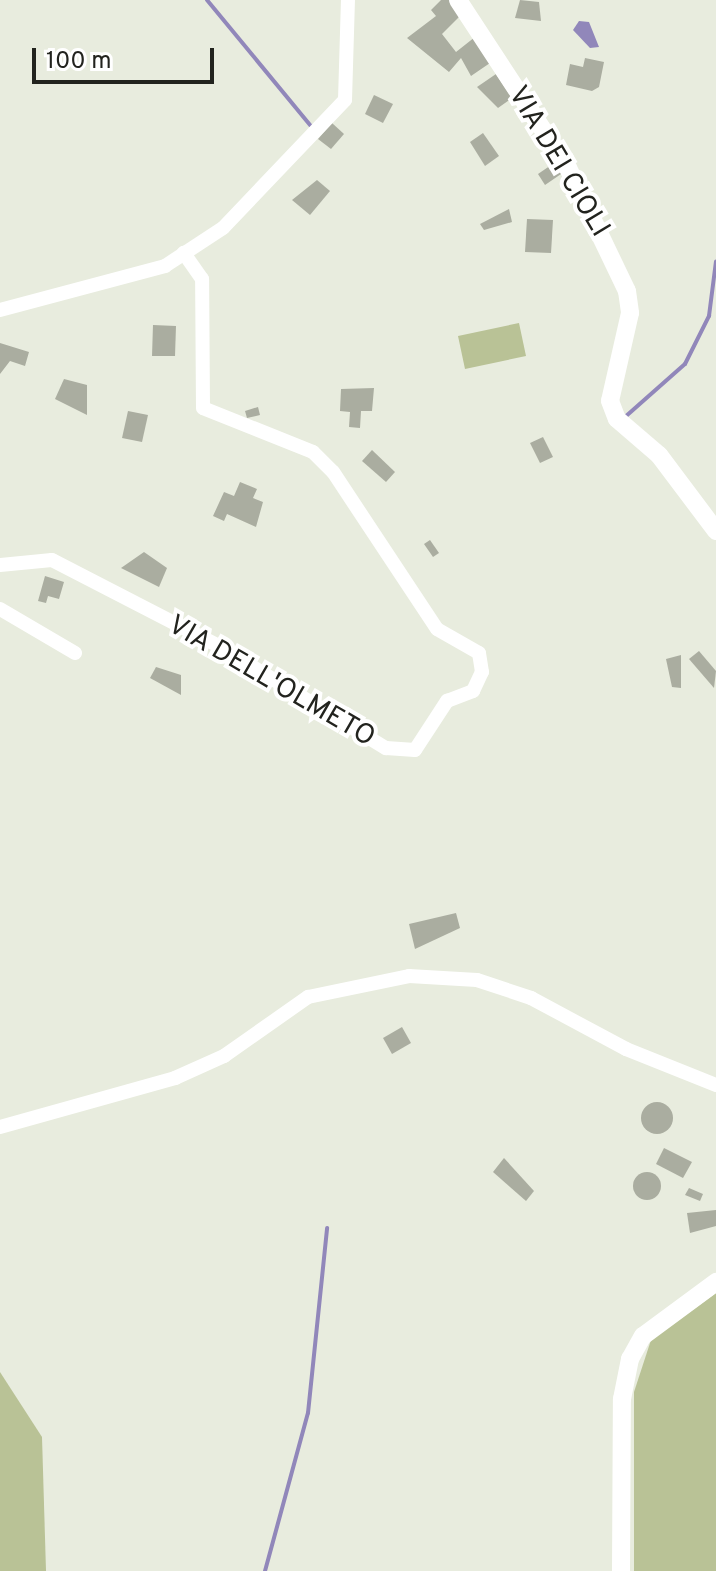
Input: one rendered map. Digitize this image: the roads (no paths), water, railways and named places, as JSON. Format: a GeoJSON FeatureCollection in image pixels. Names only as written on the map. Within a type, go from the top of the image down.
{"type":"FeatureCollection","features":[{"type":"Feature","properties":{"kind":"street"},"geometry":{"type":"LineString","coordinates":[[0,310],[151,271],[223,228],[336,114],[350,79],[348,0]]}},
{"type":"Feature","properties":{"kind":"street","name":"VIA DEI CIOLI"},"geometry":{"type":"LineString","coordinates":[[458,0],[568,168],[627,291],[630,313],[610,401],[617,419],[659,455],[716,531]]}},
{"type":"Feature","properties":{"kind":"street","name":"VIA DELL'OLMETO"},"geometry":{"type":"LineString","coordinates":[[0,565],[52,560],[217,645],[386,748],[415,750],[447,701],[473,691],[482,672],[479,653],[437,629],[333,472],[313,452],[203,408],[202,279],[184,253]]}},
{"type":"Feature","properties":{"kind":"street"},"geometry":{"type":"LineString","coordinates":[[0,609],[75,653]]}},
{"type":"Feature","properties":{"kind":"street"},"geometry":{"type":"LineString","coordinates":[[0,1127],[175,1078],[224,1056],[308,997],[409,976],[477,980],[531,998],[626,1049],[716,1085]]}},
{"type":"Feature","properties":{"kind":"street"},"geometry":{"type":"LineString","coordinates":[[621,1571],[622,1399],[630,1359],[643,1336],[716,1282]]}},
{"type":"Feature","properties":{"kind":"waterway"},"geometry":{"type":"LineString","coordinates":[[207,0],[310,125]]}},
{"type":"Feature","properties":{"kind":"waterway"},"geometry":{"type":"LineString","coordinates":[[625,417],[685,364],[709,316],[716,261]]}},
{"type":"Feature","properties":{"kind":"waterway"},"geometry":{"type":"LineString","coordinates":[[265,1571],[308,1413],[327,1228]]}}]}
